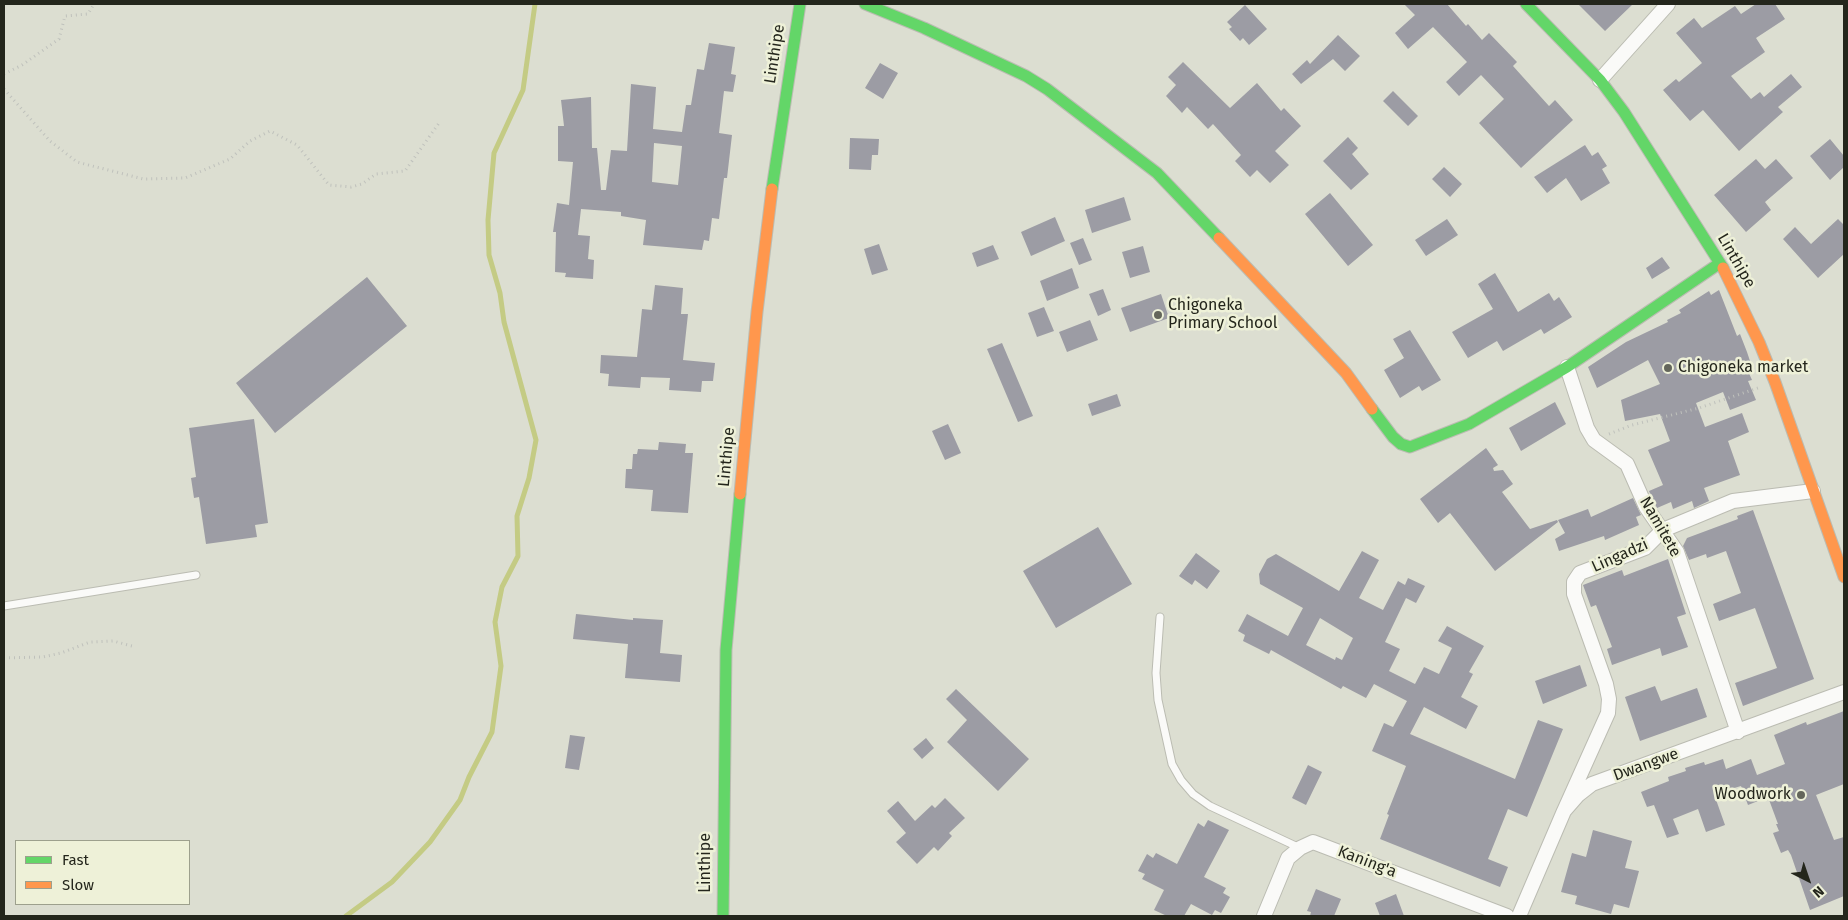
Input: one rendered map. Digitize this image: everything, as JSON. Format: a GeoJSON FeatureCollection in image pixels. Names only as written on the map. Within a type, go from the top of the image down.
{"type":"FeatureCollection","features":[{"type":"Feature","properties":{"kind":"street","name":"Linthipe"},"geometry":{"type":"LineString","coordinates":[[723,916],[726,650],[757,312],[778,140],[800,4]]}},
{"type":"Feature","properties":{"kind":"street"},"geometry":{"type":"LineString","coordinates":[[865,4],[924,28],[1026,76],[1047,89],[1157,174],[1346,373],[1393,437],[1401,444],[1410,447],[1469,424],[1567,367],[1720,263]]}},
{"type":"Feature","properties":{"kind":"street","name":"Linthipe"},"geometry":{"type":"LineString","coordinates":[[1526,4],[1600,80],[1624,112],[1720,263],[1755,334],[1775,382],[1844,577]]}},
{"type":"Feature","properties":{"kind":"street"},"geometry":{"type":"LineString","coordinates":[[1600,80],[1668,4]]}},
{"type":"Feature","properties":{"kind":"street","name":"Namitete"},"geometry":{"type":"LineString","coordinates":[[1567,367],[1587,428],[1594,440],[1627,464],[1646,507],[1677,552],[1738,732]]}},
{"type":"Feature","properties":{"kind":"street","name":"Lingadzi"},"geometry":{"type":"LineString","coordinates":[[1564,811],[1608,713],[1609,699],[1606,684],[1574,594],[1574,582],[1580,573],[1645,548],[1663,530],[1733,501],[1813,491]]}},
{"type":"Feature","properties":{"kind":"street","name":"Dwangwe"},"geometry":{"type":"LineString","coordinates":[[1519,916],[1564,811],[1578,795],[1592,784],[1844,692]]}},
{"type":"Feature","properties":{"kind":"street","name":"Kaning'a"},"geometry":{"type":"LineString","coordinates":[[1300,848],[1313,842],[1326,846],[1507,916]]}},
{"type":"Feature","properties":{"kind":"street"},"geometry":{"type":"LineString","coordinates":[[1264,916],[1288,858],[1300,848]]}},
{"type":"Feature","properties":{"kind":"lane"},"geometry":{"type":"LineString","coordinates":[[4,606],[196,575]]}},
{"type":"Feature","properties":{"kind":"lane"},"geometry":{"type":"LineString","coordinates":[[1160,617],[1156,674],[1158,700],[1172,764],[1181,780],[1193,794],[1210,806],[1300,848]]}},
{"type":"Feature","properties":{"kind":"path"},"geometry":{"type":"LineString","coordinates":[[4,74],[22,65],[59,39],[65,16],[88,14],[94,4]]}},
{"type":"Feature","properties":{"kind":"path"},"geometry":{"type":"LineString","coordinates":[[4,89],[50,141],[77,162],[144,179],[186,178],[230,159],[250,141],[270,132],[297,145],[328,185],[352,187],[362,184],[376,174],[405,171],[439,123]]}},
{"type":"Feature","properties":{"kind":"path"},"geometry":{"type":"LineString","coordinates":[[1594,440],[1632,425],[1699,408],[1775,382]]}},
{"type":"Feature","properties":{"kind":"path"},"geometry":{"type":"LineString","coordinates":[[4,658],[61,653],[90,642],[113,641],[132,646]]}},
{"type":"Feature","properties":{"kind":"building"},"geometry":{"type":"Polygon","coordinates":[[[1404,4],[1447,4],[1466,26],[1468,24],[1482,40],[1489,33],[1517,62],[1513,66],[1549,106],[1555,100],[1573,120],[1521,168],[1479,123],[1504,99],[1481,75],[1459,96],[1446,82],[1467,62],[1433,27],[1408,49],[1395,33],[1415,15],[1404,4]]]}},
{"type":"Feature","properties":{"kind":"building"},"geometry":{"type":"Polygon","coordinates":[[[1578,4],[1633,4],[1605,31],[1578,4]]]}},
{"type":"Feature","properties":{"kind":"building"},"geometry":{"type":"Polygon","coordinates":[[[1756,4],[1775,4],[1785,19],[1756,38],[1765,52],[1731,76],[1751,99],[1760,92],[1764,97],[1791,74],[1802,87],[1778,107],[1783,112],[1739,151],[1703,110],[1690,121],[1663,90],[1676,79],[1679,82],[1702,63],[1676,33],[1694,18],[1702,28],[1735,6],[1741,14],[1756,4]]]}},
{"type":"Feature","properties":{"kind":"building"},"geometry":{"type":"Polygon","coordinates":[[[1245,5],[1267,29],[1249,45],[1243,38],[1240,41],[1229,29],[1232,27],[1227,22],[1245,5]]]}},
{"type":"Feature","properties":{"kind":"building"},"geometry":{"type":"Polygon","coordinates":[[[1338,35],[1360,56],[1345,71],[1333,59],[1301,84],[1292,74],[1307,60],[1310,64],[1338,35]]]}},
{"type":"Feature","properties":{"kind":"building"},"geometry":{"type":"Polygon","coordinates":[[[709,43],[735,47],[731,74],[736,75],[733,92],[724,91],[719,133],[732,135],[727,178],[724,178],[719,219],[712,218],[709,241],[704,240],[702,250],[643,245],[646,220],[621,216],[621,212],[581,209],[578,235],[590,236],[588,259],[594,260],[593,279],[565,277],[566,273],[555,272],[556,232],[553,232],[557,203],[569,205],[573,162],[558,161],[558,126],[564,126],[561,100],[591,97],[592,148],[597,148],[601,190],[606,190],[611,150],[627,151],[631,84],[656,87],[653,129],[682,132],[686,105],[691,105],[697,69],[704,70],[709,43]],[[654,143],[652,182],[678,185],[682,146],[654,143]]]}},
{"type":"Feature","properties":{"kind":"building"},"geometry":{"type":"Polygon","coordinates":[[[1183,62],[1230,108],[1257,83],[1281,111],[1284,108],[1301,126],[1275,151],[1289,165],[1270,183],[1257,170],[1250,177],[1235,161],[1241,155],[1213,124],[1208,129],[1187,107],[1182,113],[1166,96],[1176,85],[1168,77],[1183,62]]]}},
{"type":"Feature","properties":{"kind":"building"},"geometry":{"type":"Polygon","coordinates":[[[880,63],[898,73],[883,99],[865,88],[880,63]]]}},
{"type":"Feature","properties":{"kind":"building"},"geometry":{"type":"Polygon","coordinates":[[[1393,91],[1418,116],[1408,126],[1383,101],[1393,91]]]}},
{"type":"Feature","properties":{"kind":"building"},"geometry":{"type":"Polygon","coordinates":[[[1348,137],[1358,148],[1352,154],[1369,174],[1351,190],[1323,161],[1348,137]]]}},
{"type":"Feature","properties":{"kind":"building"},"geometry":{"type":"Polygon","coordinates":[[[850,138],[879,139],[878,155],[872,155],[871,170],[849,169],[850,138]]]}},
{"type":"Feature","properties":{"kind":"building"},"geometry":{"type":"Polygon","coordinates":[[[1830,139],[1844,156],[1844,167],[1830,180],[1810,156],[1830,139]]]}},
{"type":"Feature","properties":{"kind":"building"},"geometry":{"type":"Polygon","coordinates":[[[1585,145],[1592,156],[1598,152],[1607,166],[1602,169],[1610,183],[1581,201],[1566,178],[1547,193],[1534,177],[1585,145]]]}},
{"type":"Feature","properties":{"kind":"building"},"geometry":{"type":"Polygon","coordinates":[[[1756,159],[1765,169],[1776,159],[1793,178],[1765,202],[1771,210],[1746,232],[1714,195],[1756,159]]]}},
{"type":"Feature","properties":{"kind":"building"},"geometry":{"type":"Polygon","coordinates":[[[1444,167],[1462,184],[1450,197],[1432,179],[1444,167]]]}},
{"type":"Feature","properties":{"kind":"building"},"geometry":{"type":"Polygon","coordinates":[[[1330,193],[1373,245],[1348,266],[1305,214],[1330,193]]]}},
{"type":"Feature","properties":{"kind":"building"},"geometry":{"type":"Polygon","coordinates":[[[1124,197],[1131,220],[1092,233],[1085,210],[1124,197]]]}},
{"type":"Feature","properties":{"kind":"building"},"geometry":{"type":"Polygon","coordinates":[[[1055,217],[1065,241],[1031,256],[1021,232],[1055,217]]]}},
{"type":"Feature","properties":{"kind":"building"},"geometry":{"type":"Polygon","coordinates":[[[1447,219],[1458,235],[1426,256],[1415,240],[1447,219]]]}},
{"type":"Feature","properties":{"kind":"building"},"geometry":{"type":"Polygon","coordinates":[[[1838,219],[1844,225],[1844,254],[1818,278],[1783,239],[1795,227],[1811,244],[1838,219]]]}},
{"type":"Feature","properties":{"kind":"building"},"geometry":{"type":"Polygon","coordinates":[[[1083,238],[1092,260],[1079,265],[1070,243],[1083,238]]]}},
{"type":"Feature","properties":{"kind":"building"},"geometry":{"type":"Polygon","coordinates":[[[879,244],[888,270],[872,275],[864,249],[879,244]]]}},
{"type":"Feature","properties":{"kind":"building"},"geometry":{"type":"Polygon","coordinates":[[[993,245],[999,259],[977,267],[972,253],[993,245]]]}},
{"type":"Feature","properties":{"kind":"building"},"geometry":{"type":"Polygon","coordinates":[[[1143,246],[1150,272],[1130,278],[1122,252],[1143,246]]]}},
{"type":"Feature","properties":{"kind":"building"},"geometry":{"type":"Polygon","coordinates":[[[1662,257],[1670,268],[1652,279],[1646,268],[1662,257]]]}},
{"type":"Feature","properties":{"kind":"building"},"geometry":{"type":"Polygon","coordinates":[[[1072,268],[1079,288],[1047,301],[1040,281],[1072,268]]]}},
{"type":"Feature","properties":{"kind":"building"},"geometry":{"type":"Polygon","coordinates":[[[1495,273],[1518,312],[1549,293],[1554,301],[1559,297],[1572,317],[1544,334],[1541,329],[1503,351],[1497,341],[1468,358],[1452,332],[1493,309],[1478,284],[1495,273]]]}},
{"type":"Feature","properties":{"kind":"building"},"geometry":{"type":"Polygon","coordinates":[[[367,277],[407,326],[275,433],[236,383],[367,277]]]}},
{"type":"Feature","properties":{"kind":"building"},"geometry":{"type":"Polygon","coordinates":[[[655,285],[683,288],[681,314],[688,314],[683,360],[715,363],[713,381],[702,381],[701,392],[669,390],[670,378],[641,377],[640,388],[608,386],[609,374],[600,373],[601,355],[637,357],[642,309],[652,310],[655,285]]]}},
{"type":"Feature","properties":{"kind":"building"},"geometry":{"type":"Polygon","coordinates":[[[1103,289],[1111,310],[1098,316],[1089,294],[1103,289]]]}},
{"type":"Feature","properties":{"kind":"building"},"geometry":{"type":"Polygon","coordinates":[[[1719,290],[1737,336],[1740,334],[1747,352],[1752,367],[1747,369],[1752,380],[1748,381],[1756,400],[1730,410],[1723,392],[1696,403],[1705,427],[1742,413],[1749,432],[1728,441],[1740,475],[1704,488],[1709,501],[1694,508],[1692,501],[1673,509],[1671,502],[1657,508],[1649,491],[1663,485],[1648,450],[1670,441],[1660,414],[1625,421],[1621,400],[1660,384],[1648,360],[1597,388],[1588,367],[1626,342],[1668,322],[1667,320],[1681,313],[1679,310],[1709,291],[1711,295],[1719,290]]]}},
{"type":"Feature","properties":{"kind":"building"},"geometry":{"type":"Polygon","coordinates":[[[1161,294],[1169,318],[1130,332],[1121,308],[1161,294]]]}},
{"type":"Feature","properties":{"kind":"building"},"geometry":{"type":"Polygon","coordinates":[[[1044,307],[1054,331],[1037,337],[1028,313],[1044,307]]]}},
{"type":"Feature","properties":{"kind":"building"},"geometry":{"type":"Polygon","coordinates":[[[1090,320],[1098,340],[1067,352],[1059,332],[1090,320]]]}},
{"type":"Feature","properties":{"kind":"building"},"geometry":{"type":"Polygon","coordinates":[[[1410,330],[1441,380],[1422,391],[1419,386],[1400,398],[1384,370],[1404,358],[1393,339],[1410,330]]]}},
{"type":"Feature","properties":{"kind":"building"},"geometry":{"type":"Polygon","coordinates":[[[1002,343],[1033,416],[1018,422],[987,349],[1002,343]]]}},
{"type":"Feature","properties":{"kind":"building"},"geometry":{"type":"Polygon","coordinates":[[[1117,394],[1121,406],[1092,416],[1088,404],[1117,394]]]}},
{"type":"Feature","properties":{"kind":"building"},"geometry":{"type":"Polygon","coordinates":[[[1555,402],[1566,424],[1521,451],[1509,428],[1555,402]]]}},
{"type":"Feature","properties":{"kind":"building"},"geometry":{"type":"Polygon","coordinates":[[[254,419],[268,523],[255,525],[257,537],[206,544],[199,497],[194,498],[191,478],[196,477],[189,428],[254,419]]]}},
{"type":"Feature","properties":{"kind":"building"},"geometry":{"type":"Polygon","coordinates":[[[948,424],[961,453],[945,460],[932,431],[948,424]]]}},
{"type":"Feature","properties":{"kind":"building"},"geometry":{"type":"Polygon","coordinates":[[[659,442],[686,444],[685,453],[693,453],[688,513],[651,511],[653,490],[625,488],[626,469],[632,469],[633,454],[637,454],[638,449],[658,450],[659,442]]]}},
{"type":"Feature","properties":{"kind":"building"},"geometry":{"type":"Polygon","coordinates":[[[1486,448],[1498,465],[1493,468],[1494,471],[1503,470],[1513,484],[1502,492],[1530,529],[1557,520],[1558,522],[1495,571],[1450,513],[1438,523],[1420,499],[1486,448]]]}},
{"type":"Feature","properties":{"kind":"building"},"geometry":{"type":"Polygon","coordinates":[[[1633,498],[1641,515],[1636,517],[1639,525],[1605,540],[1604,536],[1559,551],[1555,539],[1565,533],[1558,520],[1588,509],[1591,517],[1633,498]]]}},
{"type":"Feature","properties":{"kind":"building"},"geometry":{"type":"Polygon","coordinates":[[[1753,510],[1814,679],[1743,706],[1735,683],[1777,668],[1755,608],[1719,621],[1713,604],[1741,593],[1726,551],[1707,558],[1706,554],[1689,560],[1683,546],[1687,538],[1738,519],[1737,516],[1753,510]]]}},
{"type":"Feature","properties":{"kind":"building"},"geometry":{"type":"Polygon","coordinates":[[[1098,527],[1132,584],[1056,628],[1023,571],[1098,527]]]}},
{"type":"Feature","properties":{"kind":"building"},"geometry":{"type":"Polygon","coordinates":[[[1362,551],[1379,560],[1359,598],[1383,610],[1398,581],[1405,585],[1408,578],[1425,586],[1416,603],[1406,598],[1385,642],[1400,649],[1389,671],[1415,684],[1424,667],[1439,674],[1452,648],[1438,641],[1447,626],[1484,646],[1469,672],[1473,674],[1461,697],[1478,706],[1466,729],[1424,707],[1410,734],[1515,779],[1538,720],[1563,729],[1527,817],[1508,809],[1488,859],[1508,867],[1500,887],[1380,839],[1389,815],[1387,814],[1406,766],[1372,751],[1384,723],[1393,727],[1407,701],[1374,684],[1366,698],[1343,686],[1341,689],[1271,650],[1269,654],[1243,641],[1245,635],[1238,631],[1247,614],[1288,636],[1303,608],[1260,584],[1259,574],[1267,559],[1276,554],[1339,591],[1362,551]],[[1320,618],[1306,645],[1335,660],[1336,657],[1342,660],[1353,638],[1320,618]]]}},
{"type":"Feature","properties":{"kind":"building"},"geometry":{"type":"Polygon","coordinates":[[[1196,553],[1220,571],[1207,589],[1195,580],[1192,585],[1179,576],[1196,553]]]}},
{"type":"Feature","properties":{"kind":"building"},"geometry":{"type":"Polygon","coordinates":[[[1668,559],[1686,614],[1677,617],[1688,647],[1662,656],[1660,648],[1612,665],[1607,649],[1612,647],[1596,605],[1591,607],[1583,585],[1622,570],[1624,576],[1668,559]]]}},
{"type":"Feature","properties":{"kind":"building"},"geometry":{"type":"Polygon","coordinates":[[[576,614],[633,620],[633,618],[663,620],[660,653],[682,655],[680,682],[625,678],[628,644],[573,639],[576,614]]]}},
{"type":"Feature","properties":{"kind":"building"},"geometry":{"type":"Polygon","coordinates":[[[1580,665],[1587,686],[1543,704],[1535,681],[1580,665]]]}},
{"type":"Feature","properties":{"kind":"building"},"geometry":{"type":"Polygon","coordinates":[[[1655,686],[1661,701],[1697,688],[1707,717],[1640,741],[1625,697],[1655,686]]]}},
{"type":"Feature","properties":{"kind":"building"},"geometry":{"type":"Polygon","coordinates":[[[956,689],[1029,759],[998,791],[947,742],[967,720],[946,699],[956,689]]]}},
{"type":"Feature","properties":{"kind":"building"},"geometry":{"type":"Polygon","coordinates":[[[1844,711],[1844,784],[1816,795],[1834,840],[1844,837],[1844,896],[1810,910],[1791,855],[1788,850],[1781,853],[1773,833],[1779,831],[1768,797],[1748,805],[1741,786],[1714,794],[1725,825],[1706,832],[1698,809],[1673,819],[1679,834],[1667,838],[1654,805],[1647,807],[1641,792],[1669,781],[1668,777],[1686,771],[1685,768],[1704,762],[1705,765],[1723,759],[1726,769],[1751,759],[1757,775],[1785,764],[1774,735],[1806,722],[1807,725],[1844,711]]]}},
{"type":"Feature","properties":{"kind":"building"},"geometry":{"type":"Polygon","coordinates":[[[570,735],[585,737],[579,770],[565,768],[570,735]]]}},
{"type":"Feature","properties":{"kind":"building"},"geometry":{"type":"Polygon","coordinates":[[[926,738],[934,748],[922,759],[913,749],[926,738]]]}},
{"type":"Feature","properties":{"kind":"building"},"geometry":{"type":"Polygon","coordinates":[[[1308,765],[1322,772],[1306,805],[1292,798],[1308,765]]]}},
{"type":"Feature","properties":{"kind":"building"},"geometry":{"type":"Polygon","coordinates":[[[945,798],[965,818],[949,833],[952,836],[938,851],[934,847],[917,864],[896,842],[906,833],[887,811],[898,801],[915,821],[932,805],[935,808],[945,798]]]}},
{"type":"Feature","properties":{"kind":"building"},"geometry":{"type":"Polygon","coordinates":[[[1208,820],[1229,830],[1204,877],[1226,888],[1223,893],[1230,897],[1221,913],[1215,910],[1212,915],[1191,904],[1184,916],[1167,916],[1154,910],[1164,890],[1142,879],[1145,874],[1138,871],[1147,854],[1153,858],[1156,853],[1177,864],[1198,823],[1204,827],[1208,820]]]}},
{"type":"Feature","properties":{"kind":"building"},"geometry":{"type":"Polygon","coordinates":[[[1593,830],[1632,841],[1625,868],[1639,871],[1629,908],[1614,904],[1611,914],[1575,904],[1577,896],[1561,892],[1572,853],[1586,857],[1593,830]]]}},
{"type":"Feature","properties":{"kind":"building"},"geometry":{"type":"Polygon","coordinates":[[[1316,889],[1341,899],[1334,916],[1310,916],[1311,912],[1307,911],[1316,889]]]}},
{"type":"Feature","properties":{"kind":"building"},"geometry":{"type":"Polygon","coordinates":[[[1396,894],[1404,916],[1380,916],[1375,903],[1396,894]]]}},
{"type":"Feature","properties":{"kind":"waterway"},"geometry":{"type":"LineString","coordinates":[[346,916],[392,882],[430,842],[460,800],[469,777],[492,732],[501,666],[495,622],[502,587],[518,556],[517,516],[529,478],[536,440],[504,322],[500,293],[489,255],[488,220],[494,153],[523,90],[535,4]]}},
{"type":"Feature","properties":{"kind":"traffic: fast"},"geometry":{"type":"LineString","coordinates":[[772,189],[800,4]]}},
{"type":"Feature","properties":{"kind":"traffic: fast"},"geometry":{"type":"LineString","coordinates":[[865,4],[924,28],[1026,76],[1047,89],[1157,173],[1219,238]]}},
{"type":"Feature","properties":{"kind":"traffic: fast"},"geometry":{"type":"LineString","coordinates":[[1526,4],[1600,80],[1624,112],[1723,268]]}},
{"type":"Feature","properties":{"kind":"traffic: fast"},"geometry":{"type":"LineString","coordinates":[[1372,409],[1393,437],[1401,444],[1410,447],[1469,424],[1567,367],[1720,263]]}},
{"type":"Feature","properties":{"kind":"traffic: fast"},"geometry":{"type":"LineString","coordinates":[[723,916],[726,650],[740,494]]}},
{"type":"Feature","properties":{"kind":"traffic: slow"},"geometry":{"type":"LineString","coordinates":[[740,494],[757,312],[772,189]]}},
{"type":"Feature","properties":{"kind":"traffic: slow"},"geometry":{"type":"LineString","coordinates":[[1219,238],[1346,373],[1372,409]]}},
{"type":"Feature","properties":{"kind":"traffic: slow"},"geometry":{"type":"LineString","coordinates":[[1723,268],[1759,342],[1775,382],[1844,577]]}},
{"type":"Feature","properties":{"kind":"place","name":"Chigoneka Primary School"},"geometry":{"type":"Point","coordinates":[1158,315]}},
{"type":"Feature","properties":{"kind":"place","name":"Chigoneka market"},"geometry":{"type":"Point","coordinates":[1668,368]}},
{"type":"Feature","properties":{"kind":"place","name":"Woodwork"},"geometry":{"type":"Point","coordinates":[1801,795]}}]}
